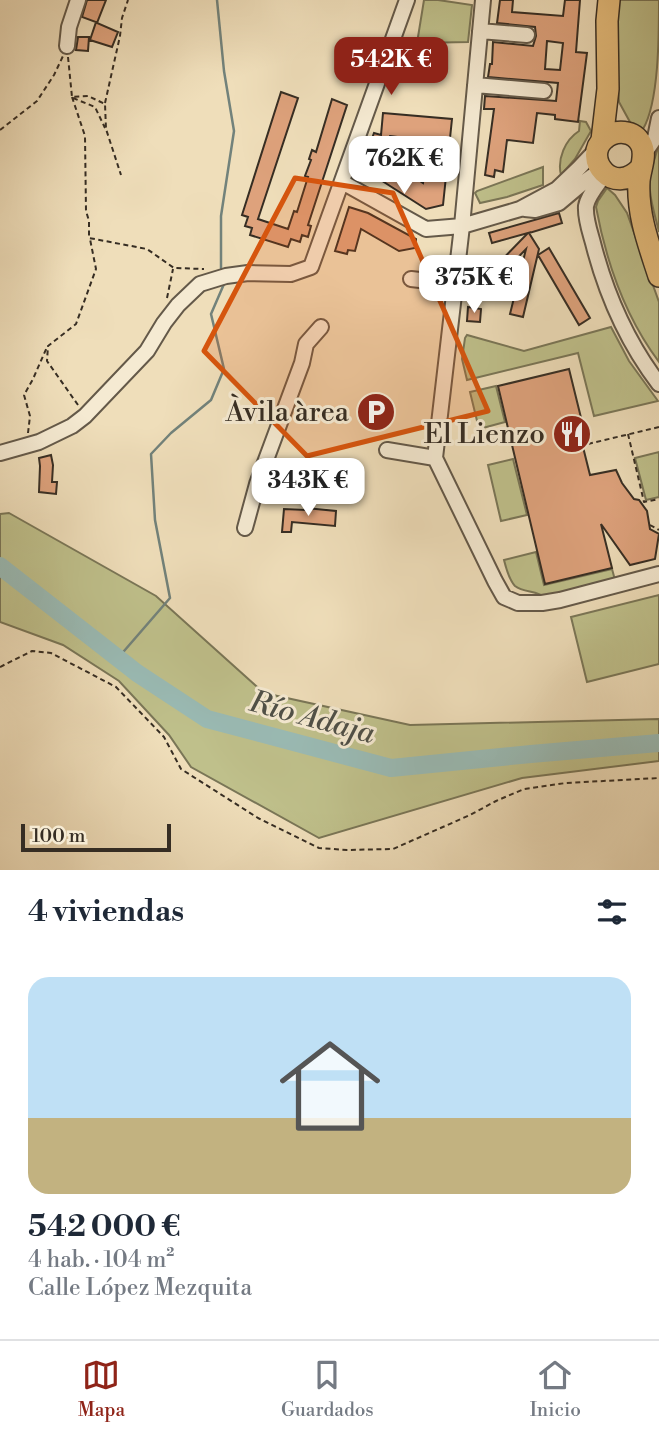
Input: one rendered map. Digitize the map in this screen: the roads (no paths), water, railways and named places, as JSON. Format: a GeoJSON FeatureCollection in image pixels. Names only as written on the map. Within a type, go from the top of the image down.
{"type":"FeatureCollection","features":[{"type":"Feature","properties":{"kind":"highway"},"geometry":{"type":"LineString","coordinates":[[609,0],[608,89],[597,160],[642,222]]}},
{"type":"Feature","properties":{"kind":"highway"},"geometry":{"type":"LineString","coordinates":[[608,89],[612,108],[636,148],[642,222],[659,276]]}},
{"type":"Feature","properties":{"kind":"highway"},"geometry":{"type":"LineString","coordinates":[[600,144],[612,133],[636,148]]}},
{"type":"Feature","properties":{"kind":"highway"},"geometry":{"type":"LineString","coordinates":[[607,174],[625,179],[634,175],[636,148]]}},
{"type":"Feature","properties":{"kind":"street"},"geometry":{"type":"LineString","coordinates":[[67,46],[69,27],[78,0]]}},
{"type":"Feature","properties":{"kind":"street"},"geometry":{"type":"LineString","coordinates":[[0,453],[28,445],[72,426],[85,416],[147,351],[178,305],[200,284],[226,276],[248,273],[290,274],[311,267],[407,0]]}},
{"type":"Feature","properties":{"kind":"street"},"geometry":{"type":"LineString","coordinates":[[484,0],[462,226],[435,458],[504,597],[518,603],[542,603],[659,574]]}},
{"type":"Feature","properties":{"kind":"street"},"geometry":{"type":"LineString","coordinates":[[481,31],[527,35]]}},
{"type":"Feature","properties":{"kind":"street"},"geometry":{"type":"LineString","coordinates":[[475,85],[544,91]]}},
{"type":"Feature","properties":{"kind":"street"},"geometry":{"type":"LineString","coordinates":[[636,148],[655,138],[658,120]]}},
{"type":"Feature","properties":{"kind":"street"},"geometry":{"type":"LineString","coordinates":[[342,181],[426,229],[462,226],[520,209],[556,189],[579,169],[600,144]]}},
{"type":"Feature","properties":{"kind":"street"},"geometry":{"type":"LineString","coordinates":[[559,203],[584,181],[607,174]]}},
{"type":"Feature","properties":{"kind":"street"},"geometry":{"type":"LineString","coordinates":[[607,174],[586,205],[587,219],[611,301],[644,365],[659,384]]}},
{"type":"Feature","properties":{"kind":"street"},"geometry":{"type":"LineString","coordinates":[[520,209],[535,210],[559,203],[572,204],[580,208],[587,219]]}},
{"type":"Feature","properties":{"kind":"street"},"geometry":{"type":"LineString","coordinates":[[411,279],[455,284]]}},
{"type":"Feature","properties":{"kind":"street"},"geometry":{"type":"LineString","coordinates":[[245,528],[257,484],[302,363],[306,344],[321,327]]}},
{"type":"Feature","properties":{"kind":"street"},"geometry":{"type":"LineString","coordinates":[[387,450],[435,458]]}},
{"type":"Feature","properties":{"kind":"street"},"geometry":{"type":"LineString","coordinates":[[257,484],[301,487]]}},
{"type":"Feature","properties":{"kind":"waterway"},"geometry":{"type":"LineString","coordinates":[[217,0],[224,71],[234,131],[221,216],[221,268]]}},
{"type":"Feature","properties":{"kind":"waterway"},"geometry":{"type":"LineString","coordinates":[[118,658],[170,598],[155,520],[151,454],[171,433],[211,400],[224,369],[211,314],[224,284]]}},
{"type":"Feature","properties":{"kind":"waterway","name":"Río Adaja"},"geometry":{"type":"LineString","coordinates":[[0,566],[137,673],[207,719],[391,768],[659,743]]}},
{"type":"Feature","properties":{"kind":"place","name":"Àvila àrea"},"geometry":{"type":"Point","coordinates":[376,412]}},
{"type":"Feature","properties":{"kind":"place","name":"El Lienzo"},"geometry":{"type":"Point","coordinates":[572,434]}}]}
